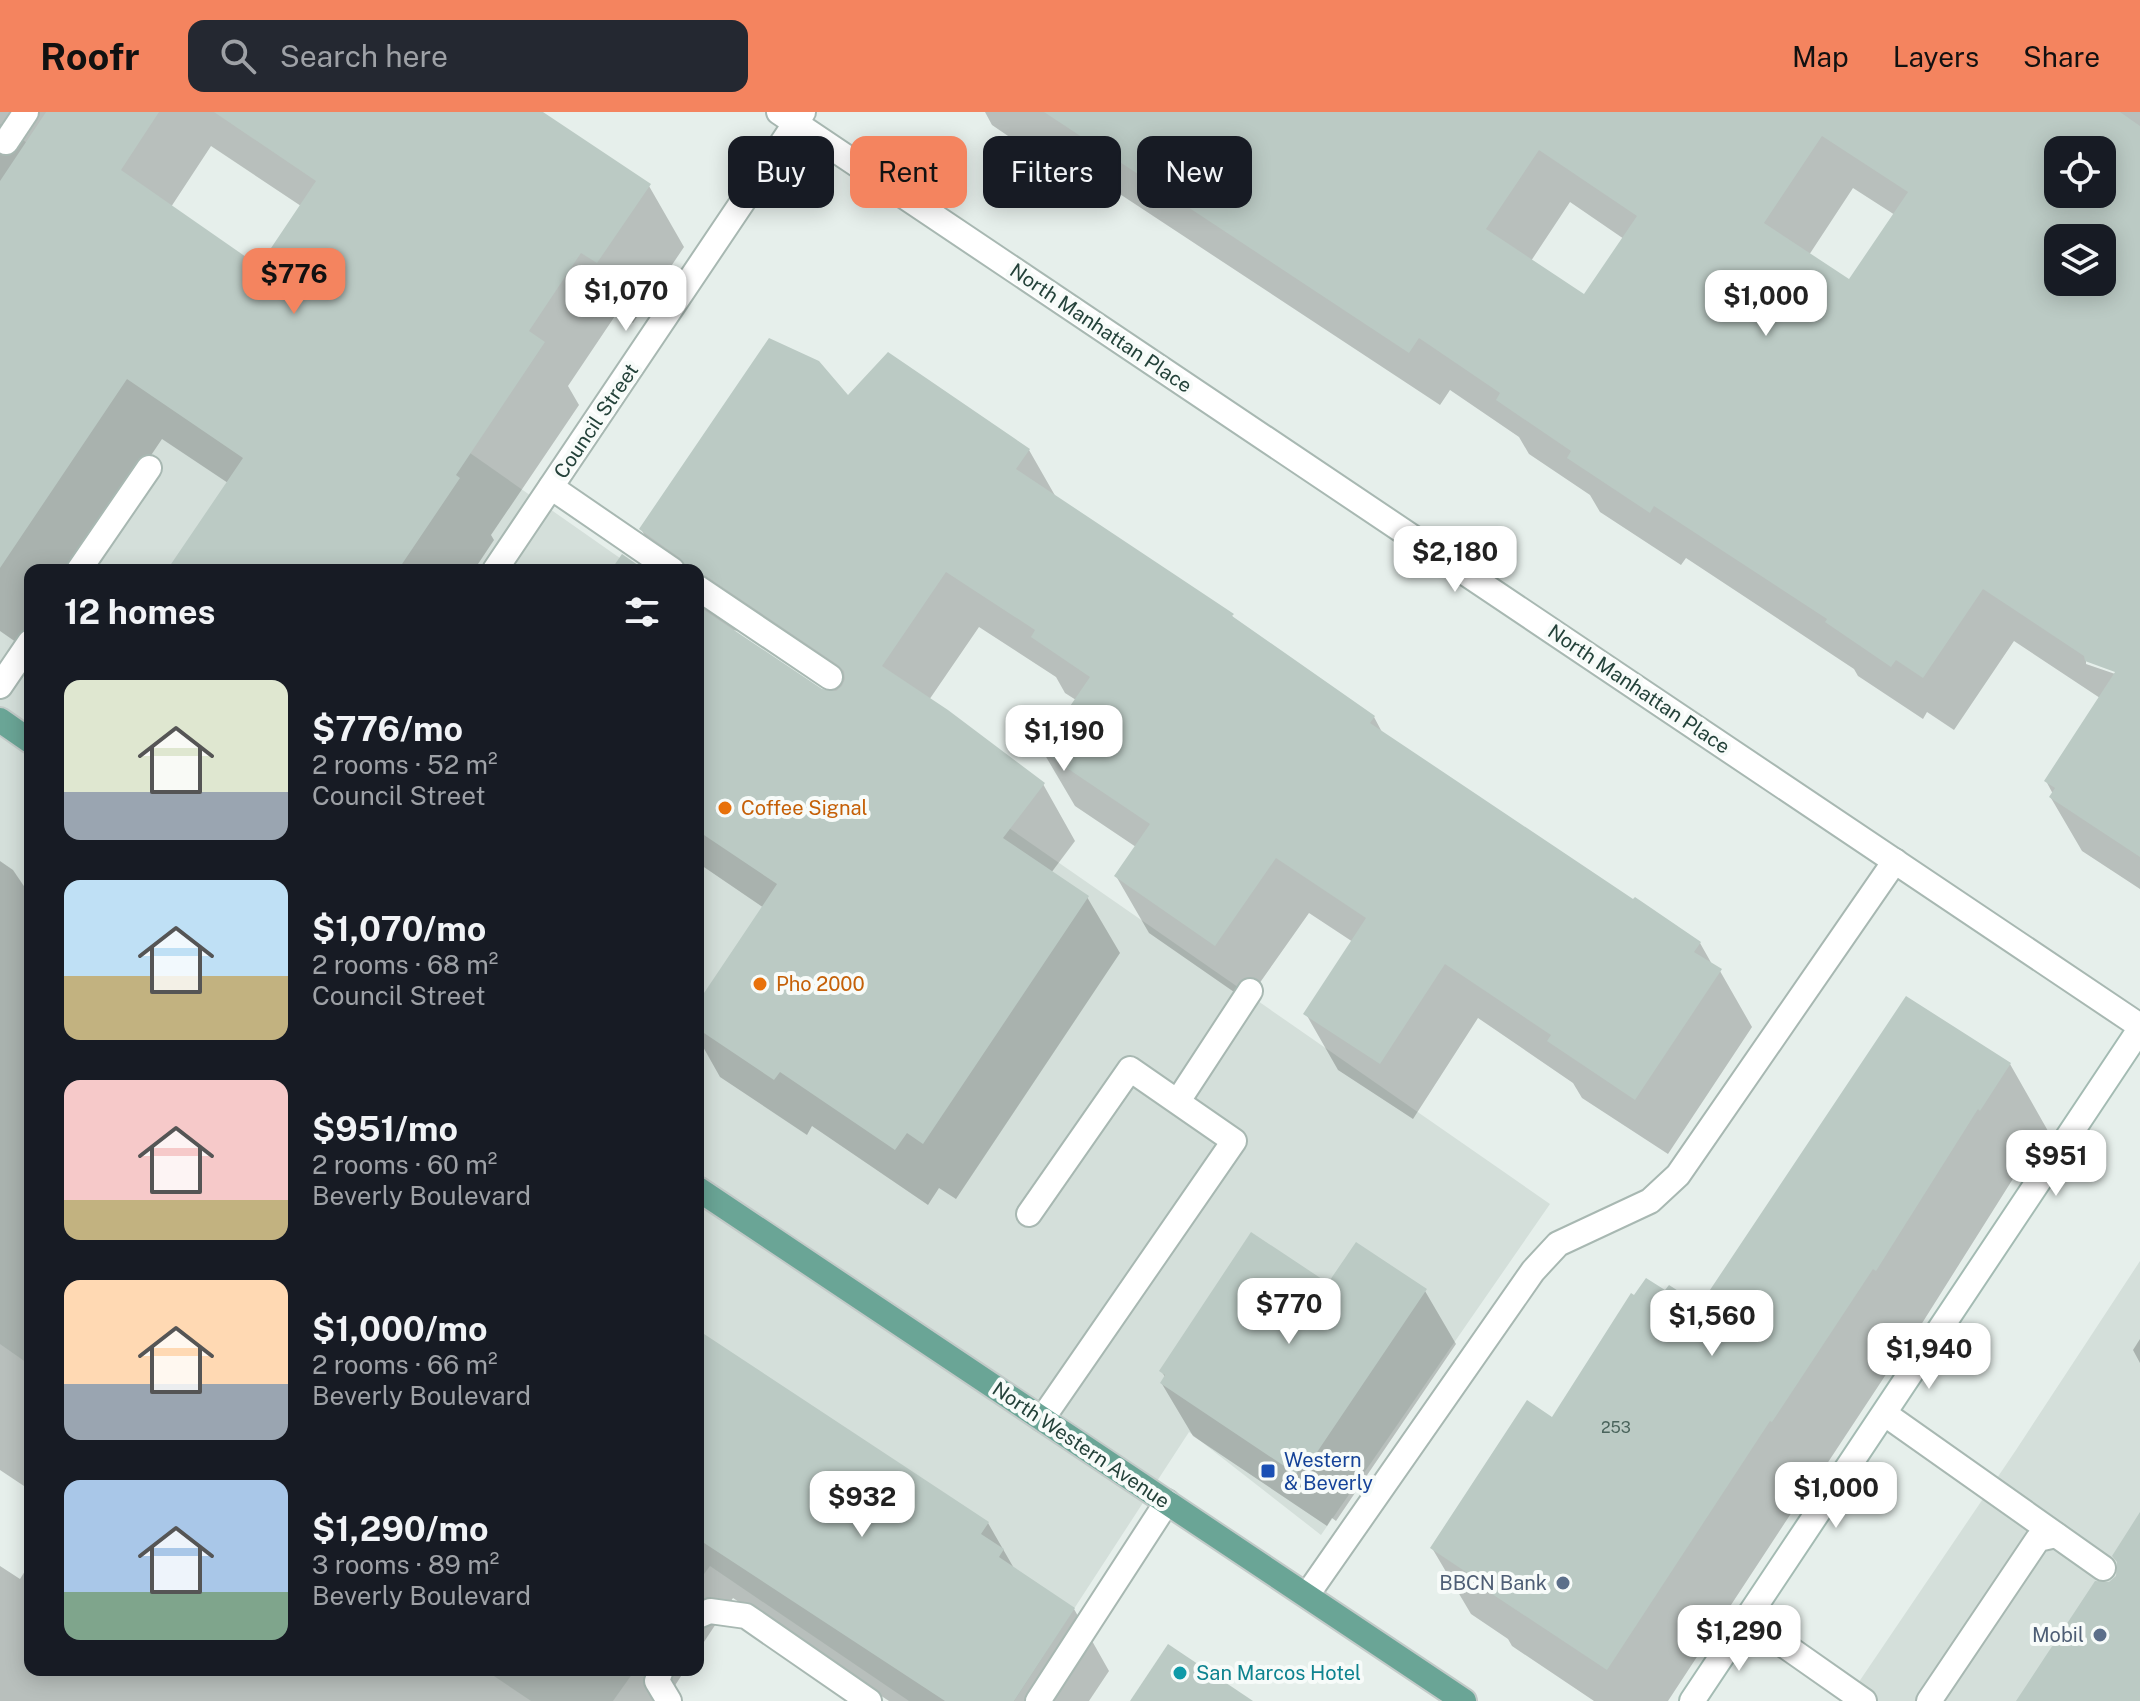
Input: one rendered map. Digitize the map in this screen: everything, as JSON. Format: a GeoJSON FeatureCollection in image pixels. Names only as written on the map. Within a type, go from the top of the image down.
{"type":"FeatureCollection","features":[{"type":"Feature","properties":{"kind":"main road"},"geometry":{"type":"LineString","coordinates":[[0,720],[24,737]]}},
{"type":"Feature","properties":{"kind":"main road","name":"North Western Avenue"},"geometry":{"type":"LineString","coordinates":[[704,1193],[1464,1701]]}},
{"type":"Feature","properties":{"kind":"street"},"geometry":{"type":"LineString","coordinates":[[6,142],[26,112]]}},
{"type":"Feature","properties":{"kind":"street","name":"Council Street"},"geometry":{"type":"LineString","coordinates":[[499,564],[793,116]]}},
{"type":"Feature","properties":{"kind":"street","name":"North Manhattan Place"},"geometry":{"type":"LineString","coordinates":[[793,116],[2140,1027]]}},
{"type":"Feature","properties":{"kind":"street"},"geometry":{"type":"LineString","coordinates":[[83,564],[149,468]]}},
{"type":"Feature","properties":{"kind":"street"},"geometry":{"type":"LineString","coordinates":[[551,487],[663,564]]}},
{"type":"Feature","properties":{"kind":"street"},"geometry":{"type":"LineString","coordinates":[[704,592],[830,677]]}},
{"type":"Feature","properties":{"kind":"street"},"geometry":{"type":"LineString","coordinates":[[0,686],[24,651]]}},
{"type":"Feature","properties":{"kind":"street"},"geometry":{"type":"LineString","coordinates":[[1307,1595],[1533,1271],[1558,1244],[1650,1201],[1678,1175],[1895,861]]}},
{"type":"Feature","properties":{"kind":"street"},"geometry":{"type":"LineString","coordinates":[[1178,1101],[1250,991]]}},
{"type":"Feature","properties":{"kind":"street"},"geometry":{"type":"LineString","coordinates":[[1692,1701],[2140,1027]]}},
{"type":"Feature","properties":{"kind":"street"},"geometry":{"type":"LineString","coordinates":[[1029,1214],[1130,1069],[1234,1141],[1042,1419]]}},
{"type":"Feature","properties":{"kind":"street"},"geometry":{"type":"LineString","coordinates":[[1885,1414],[2103,1568]]}},
{"type":"Feature","properties":{"kind":"street"},"geometry":{"type":"LineString","coordinates":[[1038,1701],[1167,1502]]}},
{"type":"Feature","properties":{"kind":"street"},"geometry":{"type":"LineString","coordinates":[[1929,1701],[2038,1539],[2056,1535]]}},
{"type":"Feature","properties":{"kind":"street"},"geometry":{"type":"LineString","coordinates":[[704,1614],[710,1611],[746,1616],[869,1701]]}},
{"type":"Feature","properties":{"kind":"street"},"geometry":{"type":"LineString","coordinates":[[1747,1619],[1864,1701]]}},
{"type":"Feature","properties":{"kind":"street"},"geometry":{"type":"LineString","coordinates":[[659,1676],[657,1681],[669,1701]]}},
{"type":"Feature","properties":{"kind":"shaded area"},"geometry":{"type":"Polygon","coordinates":[[[0,124],[628,564],[24,564],[24,1361],[0,1344],[0,124]]]}},
{"type":"Feature","properties":{"kind":"shaded area"},"geometry":{"type":"Polygon","coordinates":[[[704,616],[1550,1204],[1321,1535],[1189,1432],[1014,1701],[909,1701],[710,1566],[704,1574],[704,616]]]}},
{"type":"Feature","properties":{"kind":"shaded area"},"geometry":{"type":"Polygon","coordinates":[[[2140,1261],[2140,1701],[1846,1701],[2016,1450],[2140,1261]]]}},
{"type":"Feature","properties":{"kind":"shaded area"},"geometry":{"type":"Polygon","coordinates":[[[494,1676],[631,1676],[613,1701],[531,1701],[494,1676]]]}},
{"type":"Feature","properties":{"kind":"building"},"geometry":{"type":"Polygon","coordinates":[[[46,112],[159,112],[121,170],[259,266],[316,181],[214,112],[543,112],[651,184],[597,263],[581,253],[529,331],[545,342],[456,475],[460,478],[402,564],[171,564],[243,458],[127,379],[0,568],[0,181],[46,112]]]}},
{"type":"Feature","properties":{"kind":"building"},"geometry":{"type":"Polygon","coordinates":[[[1044,112],[2120,112],[2140,126],[2140,857],[2049,797],[2055,788],[2044,781],[2115,672],[2085,661],[2084,656],[1983,589],[1923,678],[1896,660],[1891,667],[1825,622],[1827,619],[1654,506],[1650,513],[1567,458],[1571,451],[1496,400],[1500,393],[1419,338],[1409,353],[1189,208],[1252,208],[1252,136],[1137,136],[1137,173],[1121,163],[1121,136],[1080,136],[1044,112]],[[1822,136],[1764,223],[1849,279],[1908,192],[1822,136]],[[1539,150],[1486,229],[1584,294],[1637,216],[1539,150]]]}},
{"type":"Feature","properties":{"kind":"building"},"geometry":{"type":"Polygon","coordinates":[[[769,338],[819,361],[848,395],[888,352],[1030,449],[1016,469],[1234,614],[1232,616],[1375,716],[1370,723],[1701,942],[1694,952],[1722,969],[1635,1100],[1547,1041],[1551,1035],[1445,964],[1380,1064],[1303,1014],[1366,918],[1276,858],[1215,946],[1114,876],[1150,824],[1040,750],[1090,677],[1031,637],[1035,630],[946,572],[882,666],[948,710],[1045,783],[1003,838],[1089,896],[923,1144],[907,1133],[895,1150],[780,1072],[774,1080],[704,1033],[704,993],[777,884],[704,835],[704,610],[822,689],[836,691],[845,679],[844,671],[704,575],[704,564],[684,564],[680,558],[639,529],[769,338]]]}},
{"type":"Feature","properties":{"kind":"building"},"geometry":{"type":"Polygon","coordinates":[[[622,554],[636,564],[615,564],[622,554]]]}},
{"type":"Feature","properties":{"kind":"building"},"geometry":{"type":"Polygon","coordinates":[[[1906,996],[2011,1063],[1980,1111],[1978,1109],[1876,1271],[1873,1269],[1770,1421],[1607,1670],[1471,1580],[1472,1576],[1430,1548],[1527,1400],[1552,1417],[1631,1293],[1634,1295],[1646,1278],[1665,1290],[1669,1285],[1700,1305],[1906,996]]]}},
{"type":"Feature","properties":{"kind":"building"},"geometry":{"type":"Polygon","coordinates":[[[1251,1232],[1328,1283],[1356,1242],[1427,1289],[1305,1470],[1301,1467],[1296,1474],[1160,1383],[1165,1375],[1159,1371],[1251,1232]]]}},
{"type":"Feature","properties":{"kind":"building"},"geometry":{"type":"Polygon","coordinates":[[[704,1334],[989,1522],[981,1534],[1004,1549],[999,1557],[1075,1608],[1014,1701],[945,1701],[704,1543],[704,1334]]]}},
{"type":"Feature","properties":{"kind":"building","name":"Mobil"},"geometry":{"type":"Polygon","coordinates":[[[2140,1512],[2140,1701],[2016,1701],[2095,1581],[2109,1582],[2116,1576],[2117,1562],[2112,1556],[2140,1512]]]}},
{"type":"Feature","properties":{"kind":"building","name":"San Marcos Hotel"},"geometry":{"type":"Polygon","coordinates":[[[1168,1644],[1253,1701],[1130,1701],[1168,1644]]]}},
{"type":"Feature","properties":{"kind":"place","name":"Coffee Signal"},"geometry":{"type":"Point","coordinates":[725,808]}},
{"type":"Feature","properties":{"kind":"place","name":"Pho 2000"},"geometry":{"type":"Point","coordinates":[760,984]}},
{"type":"Feature","properties":{"kind":"place","name":"Western & Beverly"},"geometry":{"type":"Point","coordinates":[1268,1471]}},
{"type":"Feature","properties":{"kind":"place","name":"BBCN Bank"},"geometry":{"type":"Point","coordinates":[1563,1583]}},
{"type":"Feature","properties":{"kind":"place","name":"Mobil"},"geometry":{"type":"Point","coordinates":[2100,1635]}},
{"type":"Feature","properties":{"kind":"place","name":"San Marcos Hotel"},"geometry":{"type":"Point","coordinates":[1180,1673]}}]}
